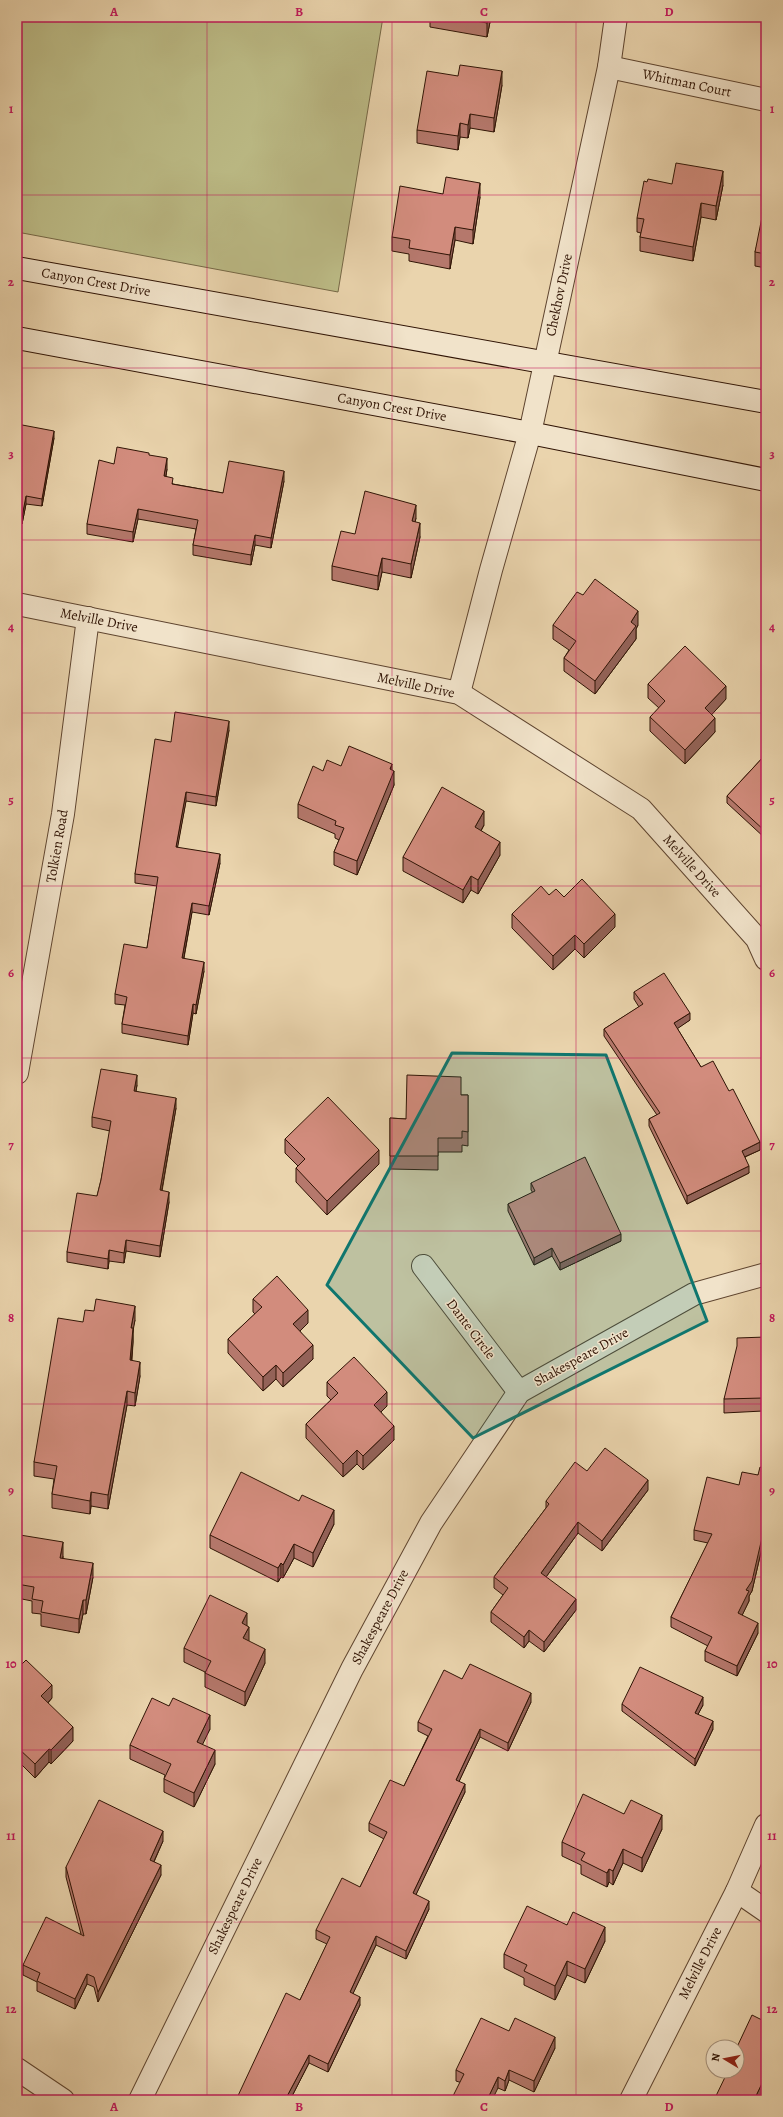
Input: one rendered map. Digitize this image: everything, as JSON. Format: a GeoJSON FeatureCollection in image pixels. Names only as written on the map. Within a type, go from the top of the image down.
{"type":"FeatureCollection","features":[{"type":"Feature","properties":{"kind":"street","name":"Chekhov Drive"},"geometry":{"type":"LineString","coordinates":[[459,693],[491,570],[530,433],[609,67],[616,17]]}},
{"type":"Feature","properties":{"kind":"street","name":"Whitman Court"},"geometry":{"type":"LineString","coordinates":[[609,67],[766,100]]}},
{"type":"Feature","properties":{"kind":"street","name":"Canyon Crest Drive"},"geometry":{"type":"LineString","coordinates":[[17,268],[766,402]]}},
{"type":"Feature","properties":{"kind":"street","name":"Canyon Crest Drive"},"geometry":{"type":"LineString","coordinates":[[17,338],[530,433],[766,480]]}},
{"type":"Feature","properties":{"kind":"street","name":"Melville Drive"},"geometry":{"type":"LineString","coordinates":[[17,604],[459,693],[641,809],[761,936],[766,959]]}},
{"type":"Feature","properties":{"kind":"street","name":"Tolkien Road"},"geometry":{"type":"LineString","coordinates":[[17,1073],[63,814],[88,618]]}},
{"type":"Feature","properties":{"kind":"street","name":"Dante Circle"},"geometry":{"type":"LineString","coordinates":[[423,1266],[519,1392]]}},
{"type":"Feature","properties":{"kind":"street","name":"Shakespeare Drive"},"geometry":{"type":"LineString","coordinates":[[140,2100],[352,1669],[431,1523],[519,1392],[694,1294],[766,1274]]}},
{"type":"Feature","properties":{"kind":"street","name":"Melville Drive"},"geometry":{"type":"LineString","coordinates":[[631,2100],[737,1891],[766,1825]]}},
{"type":"Feature","properties":{"kind":"street"},"geometry":{"type":"LineString","coordinates":[[737,1891],[766,1911]]}},
{"type":"Feature","properties":{"kind":"street"},"geometry":{"type":"LineString","coordinates":[[17,2069],[63,2100]]}},
{"type":"Feature","properties":{"kind":"highlighted area"},"geometry":{"type":"Polygon","coordinates":[[[452,1053],[606,1055],[707,1321],[473,1438],[327,1285],[452,1053]]]}},
{"type":"Feature","properties":{"kind":"shaded area"},"geometry":{"type":"Polygon","coordinates":[[[17,17],[383,17],[338,292],[17,232],[17,17]]]}},
{"type":"Feature","properties":{"kind":"building"},"geometry":{"type":"Polygon","coordinates":[[[455,17],[488,17],[487,23],[455,17]]]}},
{"type":"Feature","properties":{"kind":"building"},"geometry":{"type":"Polygon","coordinates":[[[460,65],[502,71],[494,118],[470,114],[468,125],[460,123],[458,136],[417,130],[427,71],[458,76],[460,65]]]}},
{"type":"Feature","properties":{"kind":"building"},"geometry":{"type":"Polygon","coordinates":[[[676,163],[723,171],[716,206],[701,203],[693,247],[640,237],[644,219],[637,218],[644,181],[647,182],[648,179],[672,184],[676,163]]]}},
{"type":"Feature","properties":{"kind":"building"},"geometry":{"type":"Polygon","coordinates":[[[446,177],[480,183],[473,230],[455,227],[450,255],[409,248],[410,240],[392,237],[400,186],[443,194],[446,177]]]}},
{"type":"Feature","properties":{"kind":"building"},"geometry":{"type":"Polygon","coordinates":[[[763,212],[766,213],[766,254],[755,252],[763,212]]]}},
{"type":"Feature","properties":{"kind":"building"},"geometry":{"type":"Polygon","coordinates":[[[17,424],[54,431],[42,499],[26,496],[22,517],[17,516],[17,424]]]}},
{"type":"Feature","properties":{"kind":"building"},"geometry":{"type":"Polygon","coordinates":[[[117,447],[167,458],[164,476],[173,478],[172,484],[223,493],[229,461],[284,471],[271,538],[255,535],[251,555],[193,545],[198,520],[138,509],[133,532],[87,524],[99,460],[114,464],[117,447]]]}},
{"type":"Feature","properties":{"kind":"building"},"geometry":{"type":"Polygon","coordinates":[[[365,491],[416,505],[412,521],[420,523],[411,564],[382,558],[378,576],[332,566],[341,531],[355,534],[365,491]]]}},
{"type":"Feature","properties":{"kind":"building"},"geometry":{"type":"Polygon","coordinates":[[[595,579],[638,611],[631,622],[636,626],[595,681],[564,658],[576,641],[553,625],[577,592],[583,595],[595,579]]]}},
{"type":"Feature","properties":{"kind":"building"},"geometry":{"type":"Polygon","coordinates":[[[685,646],[726,686],[705,708],[715,718],[685,750],[650,717],[665,701],[648,684],[685,646]]]}},
{"type":"Feature","properties":{"kind":"building"},"geometry":{"type":"Polygon","coordinates":[[[175,712],[229,721],[216,797],[186,792],[176,847],[220,854],[209,906],[192,903],[182,958],[204,962],[196,1005],[193,1004],[188,1036],[122,1024],[127,997],[115,994],[124,944],[147,948],[158,877],[135,874],[155,739],[171,742],[175,712]]]}},
{"type":"Feature","properties":{"kind":"building"},"geometry":{"type":"Polygon","coordinates":[[[349,746],[392,764],[390,769],[394,771],[357,861],[334,852],[344,828],[335,825],[336,821],[298,804],[313,766],[323,771],[327,760],[341,766],[349,746]]]}},
{"type":"Feature","properties":{"kind":"building"},"geometry":{"type":"Polygon","coordinates":[[[766,754],[766,832],[727,796],[766,754]]]}},
{"type":"Feature","properties":{"kind":"building"},"geometry":{"type":"Polygon","coordinates":[[[442,787],[484,811],[475,827],[500,842],[478,880],[471,876],[463,890],[403,857],[442,787]]]}},
{"type":"Feature","properties":{"kind":"building"},"geometry":{"type":"Polygon","coordinates":[[[582,879],[615,914],[584,944],[575,935],[553,956],[512,914],[541,886],[549,895],[556,889],[564,897],[582,879]]]}},
{"type":"Feature","properties":{"kind":"building"},"geometry":{"type":"Polygon","coordinates":[[[664,973],[690,1013],[674,1023],[701,1067],[713,1061],[729,1091],[733,1089],[760,1142],[742,1151],[749,1166],[687,1196],[649,1119],[660,1113],[604,1029],[643,1004],[634,992],[664,973]]]}},
{"type":"Feature","properties":{"kind":"building"},"geometry":{"type":"Polygon","coordinates":[[[101,1069],[137,1075],[134,1091],[176,1098],[160,1190],[169,1192],[160,1246],[126,1240],[124,1253],[109,1250],[108,1259],[67,1252],[77,1193],[97,1196],[101,1180],[111,1121],[92,1117],[101,1069]]]}},
{"type":"Feature","properties":{"kind":"building"},"geometry":{"type":"Polygon","coordinates":[[[407,1075],[461,1077],[461,1095],[468,1095],[468,1132],[462,1131],[462,1138],[438,1138],[438,1156],[390,1156],[390,1118],[406,1119],[407,1075]]]}},
{"type":"Feature","properties":{"kind":"building"},"geometry":{"type":"Polygon","coordinates":[[[328,1097],[379,1150],[327,1201],[296,1168],[305,1159],[285,1139],[328,1097]]]}},
{"type":"Feature","properties":{"kind":"building"},"geometry":{"type":"Polygon","coordinates":[[[585,1157],[621,1234],[560,1263],[552,1248],[534,1258],[508,1204],[535,1191],[531,1183],[585,1157]]]}},
{"type":"Feature","properties":{"kind":"building"},"geometry":{"type":"Polygon","coordinates":[[[277,1276],[308,1310],[293,1324],[313,1345],[283,1373],[276,1365],[263,1377],[228,1339],[262,1307],[253,1299],[277,1276]]]}},
{"type":"Feature","properties":{"kind":"building"},"geometry":{"type":"Polygon","coordinates":[[[96,1299],[135,1306],[131,1328],[133,1328],[130,1360],[140,1362],[135,1393],[127,1391],[108,1495],[91,1492],[90,1501],[52,1494],[57,1466],[34,1462],[58,1318],[83,1322],[85,1310],[94,1311],[96,1299]]]}},
{"type":"Feature","properties":{"kind":"building"},"geometry":{"type":"Polygon","coordinates":[[[766,1337],[766,1414],[763,1414],[763,1398],[724,1399],[737,1346],[737,1338],[766,1337]]]}},
{"type":"Feature","properties":{"kind":"building"},"geometry":{"type":"Polygon","coordinates":[[[354,1357],[387,1392],[374,1405],[394,1426],[363,1456],[357,1450],[343,1464],[306,1424],[338,1393],[327,1382],[354,1357]]]}},
{"type":"Feature","properties":{"kind":"building"},"geometry":{"type":"Polygon","coordinates":[[[605,1448],[648,1480],[602,1541],[578,1522],[541,1573],[576,1599],[544,1642],[529,1630],[524,1637],[491,1612],[508,1588],[494,1577],[549,1504],[546,1501],[575,1462],[587,1471],[605,1448]]]}},
{"type":"Feature","properties":{"kind":"building"},"geometry":{"type":"Polygon","coordinates":[[[760,1467],[766,1469],[766,1529],[764,1529],[752,1581],[746,1590],[749,1591],[738,1613],[758,1623],[737,1666],[705,1651],[712,1637],[671,1617],[712,1534],[694,1530],[707,1477],[739,1485],[742,1472],[758,1475],[760,1467]]]}},
{"type":"Feature","properties":{"kind":"building"},"geometry":{"type":"Polygon","coordinates":[[[241,1472],[299,1501],[302,1495],[334,1510],[313,1553],[294,1544],[283,1565],[281,1563],[278,1568],[210,1535],[241,1472]]]}},
{"type":"Feature","properties":{"kind":"building"},"geometry":{"type":"Polygon","coordinates":[[[20,1535],[63,1542],[60,1558],[93,1563],[86,1600],[83,1600],[79,1619],[41,1612],[43,1601],[32,1599],[34,1587],[17,1584],[17,1552],[20,1535]]]}},
{"type":"Feature","properties":{"kind":"building"},"geometry":{"type":"Polygon","coordinates":[[[210,1595],[247,1613],[242,1623],[249,1627],[243,1638],[265,1649],[245,1692],[205,1673],[211,1661],[184,1648],[210,1595]]]}},
{"type":"Feature","properties":{"kind":"building"},"geometry":{"type":"Polygon","coordinates":[[[26,1660],[52,1685],[41,1696],[73,1727],[35,1764],[17,1747],[17,1669],[26,1660]]]}},
{"type":"Feature","properties":{"kind":"building"},"geometry":{"type":"Polygon","coordinates":[[[470,1664],[531,1693],[508,1743],[480,1729],[456,1780],[465,1784],[413,1893],[429,1901],[406,1951],[376,1936],[350,1992],[360,1997],[328,2064],[309,2055],[285,2100],[236,2100],[286,1993],[300,2000],[330,1937],[316,1930],[342,1878],[360,1887],[387,1832],[369,1823],[390,1780],[404,1786],[432,1729],[418,1722],[444,1670],[462,1679],[470,1664]]]}},
{"type":"Feature","properties":{"kind":"building"},"geometry":{"type":"Polygon","coordinates":[[[640,1667],[703,1697],[695,1713],[713,1721],[695,1759],[622,1704],[640,1667]]]}},
{"type":"Feature","properties":{"kind":"building"},"geometry":{"type":"Polygon","coordinates":[[[152,1698],[169,1706],[173,1698],[210,1715],[197,1742],[215,1750],[194,1793],[164,1779],[171,1764],[130,1745],[152,1698]]]}},
{"type":"Feature","properties":{"kind":"building"},"geometry":{"type":"Polygon","coordinates":[[[583,1794],[624,1814],[631,1800],[662,1815],[642,1858],[623,1849],[613,1871],[609,1869],[607,1873],[581,1860],[585,1853],[562,1842],[583,1794]]]}},
{"type":"Feature","properties":{"kind":"building"},"geometry":{"type":"Polygon","coordinates":[[[99,1800],[163,1831],[150,1860],[161,1865],[98,1992],[94,1977],[87,1974],[75,1999],[37,1981],[40,1973],[23,1965],[46,1917],[84,1936],[66,1867],[99,1800]]]}},
{"type":"Feature","properties":{"kind":"building"},"geometry":{"type":"Polygon","coordinates":[[[527,1906],[567,1925],[573,1912],[605,1927],[585,1969],[567,1961],[555,1986],[524,1971],[527,1965],[504,1954],[527,1906]]]}},
{"type":"Feature","properties":{"kind":"building"},"geometry":{"type":"Polygon","coordinates":[[[752,2015],[766,2022],[766,2078],[765,2077],[754,2100],[714,2100],[724,2079],[745,2079],[745,2039],[741,2039],[752,2015]]]}},
{"type":"Feature","properties":{"kind":"building"},"geometry":{"type":"Polygon","coordinates":[[[481,2018],[509,2031],[515,2018],[555,2037],[534,2081],[509,2070],[505,2081],[498,2077],[487,2100],[451,2100],[464,2074],[456,2070],[481,2018]]]}}]}
